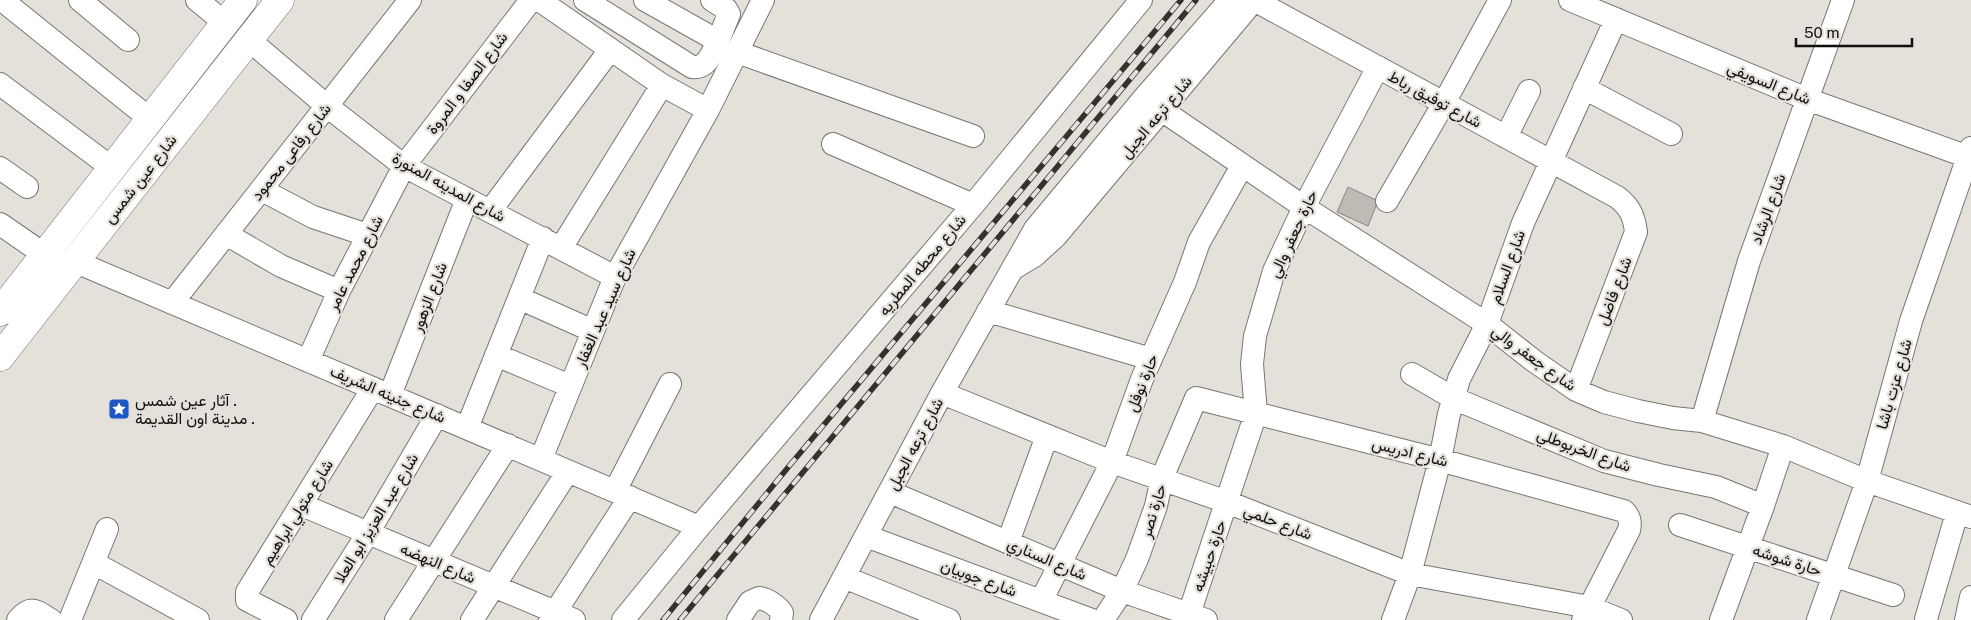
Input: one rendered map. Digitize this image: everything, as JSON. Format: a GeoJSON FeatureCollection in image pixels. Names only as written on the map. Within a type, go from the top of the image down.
{"type":"FeatureCollection","features":[{"type":"Feature","properties":{"kind":"main road","name":"شارع عين شمس"},"geometry":{"type":"LineString","coordinates":[[0,312],[243,0]]}},
{"type":"Feature","properties":{"kind":"main road","name":"شارع عين شمس"},"geometry":{"type":"LineString","coordinates":[[0,357],[280,0]]}},
{"type":"Feature","properties":{"kind":"street"},"geometry":{"type":"LineString","coordinates":[[2,0],[150,119]]}},
{"type":"Feature","properties":{"kind":"street"},"geometry":{"type":"LineString","coordinates":[[80,0],[128,40]]}},
{"type":"Feature","properties":{"kind":"street"},"geometry":{"type":"LineString","coordinates":[[197,0],[225,23]]}},
{"type":"Feature","properties":{"kind":"street","name":"شارع رفاعى محمود"},"geometry":{"type":"LineString","coordinates":[[172,303],[410,0]]}},
{"type":"Feature","properties":{"kind":"street","name":"شارع الصفا و المروة"},"geometry":{"type":"LineString","coordinates":[[404,166],[531,0]]}},
{"type":"Feature","properties":{"kind":"street"},"geometry":{"type":"LineString","coordinates":[[539,0],[662,85],[708,110]]}},
{"type":"Feature","properties":{"kind":"street"},"geometry":{"type":"LineString","coordinates":[[585,0],[692,67],[697,68],[705,64],[729,14],[726,9],[712,0]]}},
{"type":"Feature","properties":{"kind":"street"},"geometry":{"type":"LineString","coordinates":[[645,0],[718,40]]}},
{"type":"Feature","properties":{"kind":"street","name":"شارع سيد عبد الغفار"},"geometry":{"type":"LineString","coordinates":[[541,459],[615,277],[708,110],[763,0]]}},
{"type":"Feature","properties":{"kind":"street","name":"شارع محطه المطريه"},"geometry":{"type":"LineString","coordinates":[[623,620],[699,527],[972,205],[1141,0]]}},
{"type":"Feature","properties":{"kind":"street","name":"شارع ترعه الجبل"},"geometry":{"type":"LineString","coordinates":[[1153,104],[1230,0]]}},
{"type":"Feature","properties":{"kind":"street","name":"شارع ترعه الجبل"},"geometry":{"type":"LineString","coordinates":[[821,620],[942,394],[1035,229],[1254,0]]}},
{"type":"Feature","properties":{"kind":"street","name":"شارع توفيق رباط"},"geometry":{"type":"LineString","coordinates":[[1254,0],[1616,197]]}},
{"type":"Feature","properties":{"kind":"street"},"geometry":{"type":"LineString","coordinates":[[1387,200],[1444,104],[1500,0]]}},
{"type":"Feature","properties":{"kind":"street","name":"شارع السويفي"},"geometry":{"type":"LineString","coordinates":[[1570,0],[1807,99],[1970,154]]}},
{"type":"Feature","properties":{"kind":"street","name":"شارع الرشاد"},"geometry":{"type":"LineString","coordinates":[[1702,421],[1749,261],[1843,0]]}},
{"type":"Feature","properties":{"kind":"street","name":"شارع السلام"},"geometry":{"type":"LineString","coordinates":[[1393,620],[1410,574],[1459,379],[1487,324],[1523,223],[1550,161],[1616,19]]}},
{"type":"Feature","properties":{"kind":"street","name":"شارع المدينه المنورة"},"geometry":{"type":"LineString","coordinates":[[249,40],[327,106],[404,166],[615,277]]}},
{"type":"Feature","properties":{"kind":"street"},"geometry":{"type":"LineString","coordinates":[[490,211],[610,50]]}},
{"type":"Feature","properties":{"kind":"street"},"geometry":{"type":"LineString","coordinates":[[737,52],[972,136]]}},
{"type":"Feature","properties":{"kind":"street","name":"حارة جعفر والي"},"geometry":{"type":"LineString","coordinates":[[1256,413],[1252,364],[1255,336],[1274,271],[1304,207],[1378,67]]}},
{"type":"Feature","properties":{"kind":"street"},"geometry":{"type":"LineString","coordinates":[[0,84],[112,168]]}},
{"type":"Feature","properties":{"kind":"street"},"geometry":{"type":"LineString","coordinates":[[467,428],[519,298],[552,243],[662,85]]}},
{"type":"Feature","properties":{"kind":"street"},"geometry":{"type":"LineString","coordinates":[[1584,88],[1671,134]]}},
{"type":"Feature","properties":{"kind":"street"},"geometry":{"type":"LineString","coordinates":[[1506,137],[1530,90]]}},
{"type":"Feature","properties":{"kind":"street","name":"شارع جعفر والي"},"geometry":{"type":"LineString","coordinates":[[1153,104],[1304,207],[1487,324],[1534,361],[1576,390],[1604,402],[1638,412],[1702,421],[1783,446],[1867,481],[1964,515]]}},
{"type":"Feature","properties":{"kind":"street"},"geometry":{"type":"LineString","coordinates":[[833,144],[972,205]]}},
{"type":"Feature","properties":{"kind":"street","name":"شارع عزت باشا"},"geometry":{"type":"LineString","coordinates":[[1818,620],[1867,481],[1912,321],[1970,154]]}},
{"type":"Feature","properties":{"kind":"street","name":"شارع محمد عامر"},"geometry":{"type":"LineString","coordinates":[[308,360],[339,290],[404,166]]}},
{"type":"Feature","properties":{"kind":"street","name":"حارة نوفل"},"geometry":{"type":"LineString","coordinates":[[1042,601],[1112,462],[1142,379],[1185,282],[1199,242],[1242,166]]}},
{"type":"Feature","properties":{"kind":"street"},"geometry":{"type":"LineString","coordinates":[[0,168],[27,187]]}},
{"type":"Feature","properties":{"kind":"street"},"geometry":{"type":"LineString","coordinates":[[262,190],[313,217],[368,235]]}},
{"type":"Feature","properties":{"kind":"street","name":"شارع فاضل"},"geometry":{"type":"LineString","coordinates":[[1576,390],[1636,232],[1634,218],[1628,206],[1616,197]]}},
{"type":"Feature","properties":{"kind":"street","name":"شارع الزهور"},"geometry":{"type":"LineString","coordinates":[[382,392],[467,199]]}},
{"type":"Feature","properties":{"kind":"street"},"geometry":{"type":"LineString","coordinates":[[0,224],[45,255]]}},
{"type":"Feature","properties":{"kind":"street"},"geometry":{"type":"LineString","coordinates":[[226,234],[281,266],[339,290]]}},
{"type":"Feature","properties":{"kind":"street","name":"شارع جنينه الشريف"},"geometry":{"type":"LineString","coordinates":[[76,262],[699,527]]}},
{"type":"Feature","properties":{"kind":"street"},"geometry":{"type":"LineString","coordinates":[[519,298],[593,331]]}},
{"type":"Feature","properties":{"kind":"street"},"geometry":{"type":"LineString","coordinates":[[988,311],[1151,359]]}},
{"type":"Feature","properties":{"kind":"street"},"geometry":{"type":"LineString","coordinates":[[496,355],[570,386]]}},
{"type":"Feature","properties":{"kind":"street","name":"شارع الخربوطلي"},"geometry":{"type":"LineString","coordinates":[[1412,374],[1453,398],[1604,461],[1716,487],[1763,506]]}},
{"type":"Feature","properties":{"kind":"street"},"geometry":{"type":"LineString","coordinates":[[560,618],[622,494],[670,384]]}},
{"type":"Feature","properties":{"kind":"street","name":"شارع متولي ابراهيم"},"geometry":{"type":"LineString","coordinates":[[286,620],[247,600],[246,596],[251,585],[302,506],[382,392]]}},
{"type":"Feature","properties":{"kind":"street","name":"شارع حلمي"},"geometry":{"type":"LineString","coordinates":[[942,394],[1112,462],[1228,502],[1410,574],[1586,614],[1621,620]]}},
{"type":"Feature","properties":{"kind":"street","name":"شارع ادريس"},"geometry":{"type":"LineString","coordinates":[[1196,398],[1440,460],[1624,511],[1629,516],[1631,523],[1629,530],[1586,614]]}},
{"type":"Feature","properties":{"kind":"street","name":"حارة نصر"},"geometry":{"type":"LineString","coordinates":[[1103,620],[1122,591],[1147,533],[1162,478],[1196,398]]}},
{"type":"Feature","properties":{"kind":"street","name":"حارة حبيشه"},"geometry":{"type":"LineString","coordinates":[[1198,617],[1228,502],[1256,413]]}},
{"type":"Feature","properties":{"kind":"street","name":"شارع عبد العزيز ابو العلا"},"geometry":{"type":"LineString","coordinates":[[313,620],[368,533],[437,415]]}},
{"type":"Feature","properties":{"kind":"street"},"geometry":{"type":"LineString","coordinates":[[1008,542],[1047,436]]}},
{"type":"Feature","properties":{"kind":"street"},"geometry":{"type":"LineString","coordinates":[[396,620],[508,445]]}},
{"type":"Feature","properties":{"kind":"street"},"geometry":{"type":"LineString","coordinates":[[1721,620],[1783,446]]}},
{"type":"Feature","properties":{"kind":"street"},"geometry":{"type":"LineString","coordinates":[[472,620],[568,471]]}},
{"type":"Feature","properties":{"kind":"street","name":"شارع السناري"},"geometry":{"type":"LineString","coordinates":[[890,492],[1122,591],[1198,617]]}},
{"type":"Feature","properties":{"kind":"street","name":"شارع النهضه"},"geometry":{"type":"LineString","coordinates":[[302,506],[494,587],[560,618]]}},
{"type":"Feature","properties":{"kind":"street"},"geometry":{"type":"LineString","coordinates":[[1926,619],[1964,515]]}},
{"type":"Feature","properties":{"kind":"street","name":"حارة شوشه"},"geometry":{"type":"LineString","coordinates":[[1680,526],[1894,595]]}},
{"type":"Feature","properties":{"kind":"street"},"geometry":{"type":"LineString","coordinates":[[70,620],[107,529]]}},
{"type":"Feature","properties":{"kind":"street","name":"شارع جوبيان"},"geometry":{"type":"LineString","coordinates":[[866,536],[1042,601],[1080,618]]}},
{"type":"Feature","properties":{"kind":"street"},"geometry":{"type":"LineString","coordinates":[[94,563],[198,620]]}},
{"type":"Feature","properties":{"kind":"street"},"geometry":{"type":"LineString","coordinates":[[844,577],[949,620]]}},
{"type":"Feature","properties":{"kind":"street"},"geometry":{"type":"LineString","coordinates":[[1966,620],[1971,597]]}},
{"type":"Feature","properties":{"kind":"street"},"geometry":{"type":"LineString","coordinates":[[738,620],[750,602],[759,598],[765,599],[778,608],[782,613],[781,620]]}},
{"type":"Feature","properties":{"kind":"street"},"geometry":{"type":"LineString","coordinates":[[20,618],[26,611],[32,610],[51,620]]}},
{"type":"Feature","properties":{"kind":"building"},"geometry":{"type":"Polygon","coordinates":[[[1348,187],[1378,201],[1368,226],[1337,212],[1348,187]]]}},
{"type":"Feature","properties":{"kind":"railway"},"geometry":{"type":"LineString","coordinates":[[663,620],[790,465],[1181,0]]}},
{"type":"Feature","properties":{"kind":"railway"},"geometry":{"type":"LineString","coordinates":[[680,620],[1196,0]]}},
{"type":"Feature","properties":{"kind":"place","name":"آثار عين شمس . مدينة اون القديمة ."},"geometry":{"type":"Point","coordinates":[119,409]}}]}
